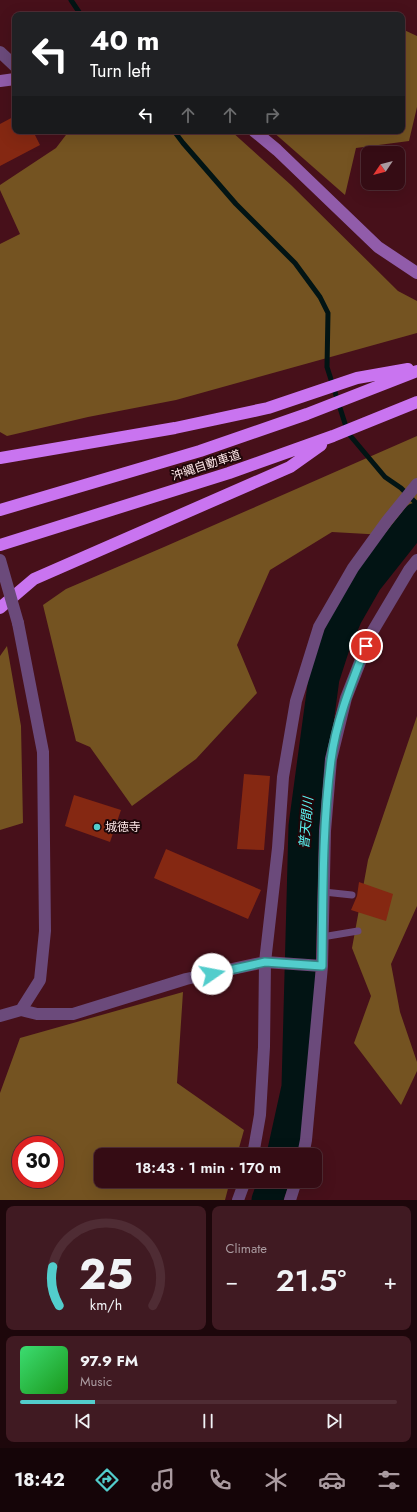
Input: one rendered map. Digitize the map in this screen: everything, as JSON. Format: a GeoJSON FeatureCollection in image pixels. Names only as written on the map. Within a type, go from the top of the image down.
{"type":"FeatureCollection","features":[{"type":"Feature","properties":{"kind":"highway"},"geometry":{"type":"LineString","coordinates":[[0,458],[175,428],[260,409],[357,378],[417,367]]}},
{"type":"Feature","properties":{"kind":"highway","name":"沖縄自動車道"},"geometry":{"type":"LineString","coordinates":[[0,510],[200,451],[307,414],[417,371]]}},
{"type":"Feature","properties":{"kind":"highway","name":"沖縄自動車道"},"geometry":{"type":"LineString","coordinates":[[0,545],[228,473],[333,436],[417,402]]}},
{"type":"Feature","properties":{"kind":"highway"},"geometry":{"type":"LineString","coordinates":[[0,608],[34,579],[290,467],[333,436]]}},
{"type":"Feature","properties":{"kind":"street"},"geometry":{"type":"LineString","coordinates":[[0,52],[12,63]]}},
{"type":"Feature","properties":{"kind":"street"},"geometry":{"type":"LineString","coordinates":[[0,81],[12,79]]}},
{"type":"Feature","properties":{"kind":"street"},"geometry":{"type":"LineString","coordinates":[[258,134],[277,150],[378,247],[417,273]]}},
{"type":"Feature","properties":{"kind":"street"},"geometry":{"type":"LineString","coordinates":[[254,1148],[260,1115],[264,1047],[265,962],[278,848],[283,777],[296,701],[319,627],[353,568],[400,504],[416,485]]}},
{"type":"Feature","properties":{"kind":"street"},"geometry":{"type":"LineString","coordinates":[[0,560],[18,623],[44,752],[45,931],[40,980],[21,1010]]}},
{"type":"Feature","properties":{"kind":"street"},"geometry":{"type":"LineString","coordinates":[[304,1148],[321,966],[325,831],[331,759],[346,698],[371,634],[409,570],[417,560]]}},
{"type":"Feature","properties":{"kind":"street"},"geometry":{"type":"LineString","coordinates":[[0,1016],[21,1010],[37,1014],[73,1014],[186,979],[265,962],[321,966]]}},
{"type":"Feature","properties":{"kind":"street"},"geometry":{"type":"LineString","coordinates":[[238,1200],[242,1188]]}},
{"type":"Feature","properties":{"kind":"street"},"geometry":{"type":"LineString","coordinates":[[290,1200],[294,1188]]}},
{"type":"Feature","properties":{"kind":"lane"},"geometry":{"type":"LineString","coordinates":[[324,892],[352,895]]}},
{"type":"Feature","properties":{"kind":"lane"},"geometry":{"type":"LineString","coordinates":[[322,937],[358,930]]}},
{"type":"Feature","properties":{"kind":"shaded area"},"geometry":{"type":"Polygon","coordinates":[[[405,30],[417,36],[417,107],[409,141],[361,146],[361,147],[356,148],[345,195],[275,134],[405,134],[405,30]]]}},
{"type":"Feature","properties":{"kind":"shaded area"},"geometry":{"type":"Polygon","coordinates":[[[67,134],[234,134],[291,185],[398,291],[417,301],[417,333],[176,400],[88,417],[7,436],[0,432],[0,244],[20,234],[0,190],[0,185],[56,148],[67,134]]]}},
{"type":"Feature","properties":{"kind":"shaded area"},"geometry":{"type":"Polygon","coordinates":[[[417,436],[417,501],[385,535],[332,532],[270,570],[237,645],[257,693],[196,759],[132,806],[90,747],[76,741],[43,605],[66,589],[417,436]]]}},
{"type":"Feature","properties":{"kind":"shaded area"},"geometry":{"type":"Polygon","coordinates":[[[7,646],[21,726],[23,823],[0,830],[0,656],[7,646]]]}},
{"type":"Feature","properties":{"kind":"shaded area"},"geometry":{"type":"Polygon","coordinates":[[[417,716],[417,906],[391,964],[400,1012],[417,1062],[417,1071],[401,1105],[354,1043],[371,996],[352,948],[368,860],[417,716]]]}},
{"type":"Feature","properties":{"kind":"shaded area"},"geometry":{"type":"Polygon","coordinates":[[[183,992],[177,1083],[244,1130],[239,1148],[94,1148],[94,1188],[228,1188],[225,1200],[0,1200],[0,1093],[20,1038],[183,992]]]}},
{"type":"Feature","properties":{"kind":"building"},"geometry":{"type":"Polygon","coordinates":[[[12,118],[12,134],[34,134],[40,145],[0,166],[0,124],[12,118]]]}},
{"type":"Feature","properties":{"kind":"building"},"geometry":{"type":"Polygon","coordinates":[[[244,774],[270,776],[264,850],[237,849],[244,774]]]}},
{"type":"Feature","properties":{"kind":"building"},"geometry":{"type":"Polygon","coordinates":[[[74,795],[121,810],[110,842],[65,826],[74,795]]]}},
{"type":"Feature","properties":{"kind":"building"},"geometry":{"type":"Polygon","coordinates":[[[166,849],[261,890],[248,919],[154,878],[166,849]]]}},
{"type":"Feature","properties":{"kind":"building"},"geometry":{"type":"Polygon","coordinates":[[[359,882],[393,894],[386,921],[351,910],[357,896],[359,882]]]}},
{"type":"Feature","properties":{"kind":"waterway"},"geometry":{"type":"LineString","coordinates":[[71,0],[79,12]]}},
{"type":"Feature","properties":{"kind":"waterway"},"geometry":{"type":"LineString","coordinates":[[176,134],[236,204],[295,263],[320,297],[328,313],[327,367],[348,433],[385,477],[401,488],[417,504]]}},
{"type":"Feature","properties":{"kind":"waterway","name":"普天間川"},"geometry":{"type":"LineString","coordinates":[[284,1148],[297,1087],[304,826],[324,678],[334,647],[347,616],[367,581],[417,518]]}},
{"type":"Feature","properties":{"kind":"waterway","name":"普天間川"},"geometry":{"type":"LineString","coordinates":[[267,1200],[271,1188]]}},
{"type":"Feature","properties":{"kind":"place","name":"城徳寺"},"geometry":{"type":"Point","coordinates":[97,827]}},
{"type":"Feature","properties":{"kind":"route"},"geometry":{"type":"LineString","coordinates":[[212,974],[265,962],[322,966],[325,831],[331,759],[346,698],[366,646]]}}]}
